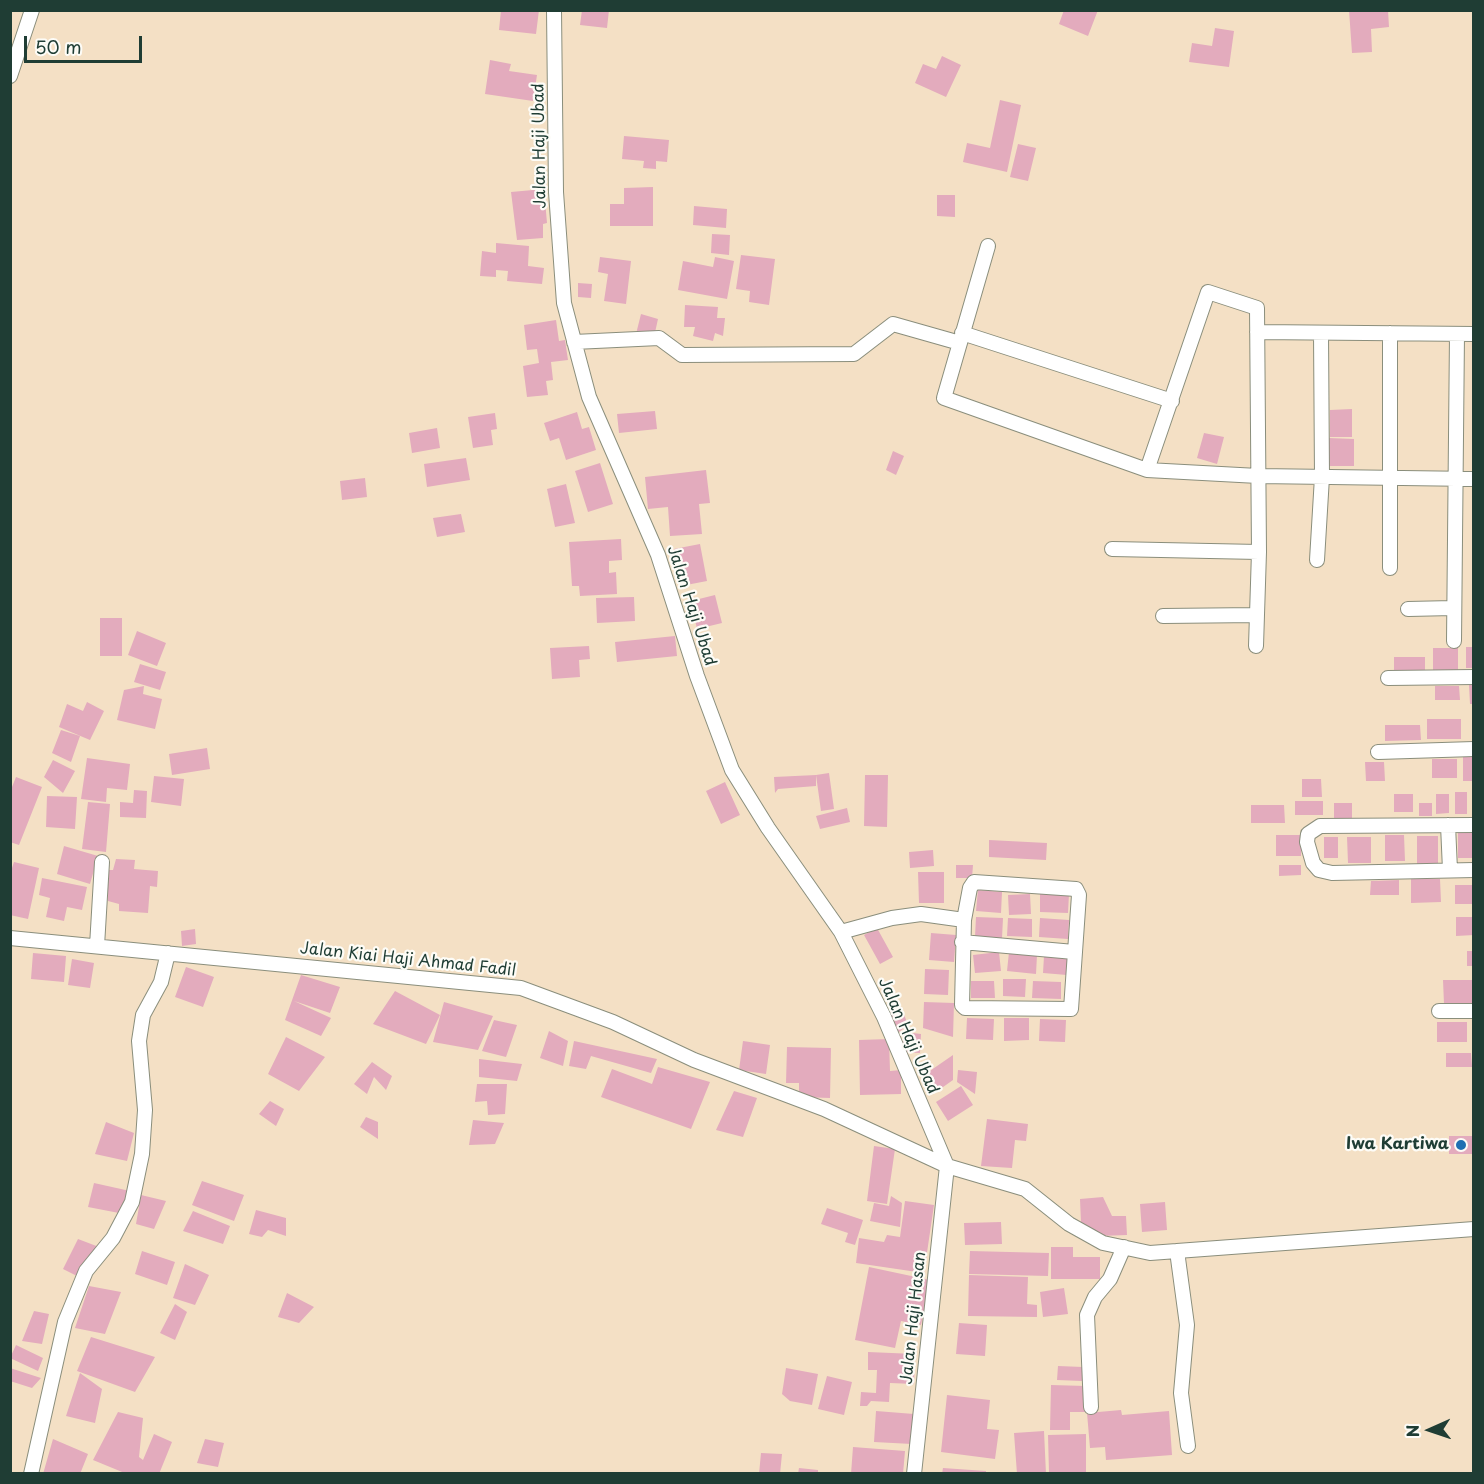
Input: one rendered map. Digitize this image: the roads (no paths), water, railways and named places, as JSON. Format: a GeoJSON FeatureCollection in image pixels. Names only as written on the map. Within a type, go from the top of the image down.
{"type":"FeatureCollection","features":[{"type":"Feature","properties":{"kind":"street"},"geometry":{"type":"LineString","coordinates":[[10,76],[32,10]]}},
{"type":"Feature","properties":{"kind":"street","name":"Jalan Haji Ubad"},"geometry":{"type":"LineString","coordinates":[[554,10],[556,192],[564,303],[589,397],[658,555],[697,676],[732,770],[768,828],[841,933],[885,1017],[948,1166]]}},
{"type":"Feature","properties":{"kind":"street"},"geometry":{"type":"LineString","coordinates":[[988,246],[944,398],[1146,470],[1258,476],[1473,479]]}},
{"type":"Feature","properties":{"kind":"street"},"geometry":{"type":"LineString","coordinates":[[1146,470],[1208,292],[1257,308],[1259,552],[1256,646]]}},
{"type":"Feature","properties":{"kind":"street"},"geometry":{"type":"LineString","coordinates":[[574,342],[659,338],[682,355],[854,354],[893,324],[961,338],[1172,400]]}},
{"type":"Feature","properties":{"kind":"street"},"geometry":{"type":"LineString","coordinates":[[1257,332],[1473,334]]}},
{"type":"Feature","properties":{"kind":"street"},"geometry":{"type":"LineString","coordinates":[[1317,560],[1322,477],[1321,333]]}},
{"type":"Feature","properties":{"kind":"street"},"geometry":{"type":"LineString","coordinates":[[1390,333],[1390,568]]}},
{"type":"Feature","properties":{"kind":"street"},"geometry":{"type":"LineString","coordinates":[[1454,641],[1458,334]]}},
{"type":"Feature","properties":{"kind":"street"},"geometry":{"type":"LineString","coordinates":[[1112,549],[1259,552]]}},
{"type":"Feature","properties":{"kind":"street"},"geometry":{"type":"LineString","coordinates":[[1408,609],[1453,608]]}},
{"type":"Feature","properties":{"kind":"street"},"geometry":{"type":"LineString","coordinates":[[1163,616],[1257,615]]}},
{"type":"Feature","properties":{"kind":"street"},"geometry":{"type":"LineString","coordinates":[[1388,678],[1473,677]]}},
{"type":"Feature","properties":{"kind":"street"},"geometry":{"type":"LineString","coordinates":[[1378,752],[1473,749]]}},
{"type":"Feature","properties":{"kind":"street"},"geometry":{"type":"LineString","coordinates":[[1448,825],[1450,870]]}},
{"type":"Feature","properties":{"kind":"street"},"geometry":{"type":"LineString","coordinates":[[1473,825],[1320,826],[1308,834],[1307,842],[1312,862],[1319,870],[1332,873],[1473,870]]}},
{"type":"Feature","properties":{"kind":"street"},"geometry":{"type":"LineString","coordinates":[[97,946],[102,862]]}},
{"type":"Feature","properties":{"kind":"street"},"geometry":{"type":"LineString","coordinates":[[974,882],[1074,888],[1079,895],[1072,1006],[1068,1010],[965,1008],[960,1000],[962,942],[970,888],[974,882]]}},
{"type":"Feature","properties":{"kind":"street"},"geometry":{"type":"LineString","coordinates":[[841,933],[892,918],[921,914],[964,920]]}},
{"type":"Feature","properties":{"kind":"street","name":"Jalan Kiai Haji Ahmad Fadil"},"geometry":{"type":"LineString","coordinates":[[10,938],[521,988],[614,1022],[694,1060],[824,1109],[948,1166],[1025,1189],[1069,1224],[1103,1243],[1150,1253],[1473,1229]]}},
{"type":"Feature","properties":{"kind":"street"},"geometry":{"type":"LineString","coordinates":[[962,942],[1074,952]]}},
{"type":"Feature","properties":{"kind":"street"},"geometry":{"type":"LineString","coordinates":[[31,1473],[65,1322],[86,1271],[113,1238],[132,1202],[142,1154],[145,1110],[141,1032],[143,1015],[161,982],[168,953]]}},
{"type":"Feature","properties":{"kind":"street"},"geometry":{"type":"LineString","coordinates":[[1438,1011],[1473,1011]]}},
{"type":"Feature","properties":{"kind":"street","name":"Jalan Haji Hasan"},"geometry":{"type":"LineString","coordinates":[[914,1473],[948,1166]]}},
{"type":"Feature","properties":{"kind":"street"},"geometry":{"type":"LineString","coordinates":[[1091,1407],[1087,1315],[1095,1297],[1110,1279],[1124,1247]]}},
{"type":"Feature","properties":{"kind":"street"},"geometry":{"type":"LineString","coordinates":[[1177,1251],[1187,1325],[1181,1393],[1188,1446]]}},
{"type":"Feature","properties":{"kind":"place","name":"Iwa Kartiwa"},"geometry":{"type":"Point","coordinates":[1461,1145]}}]}
